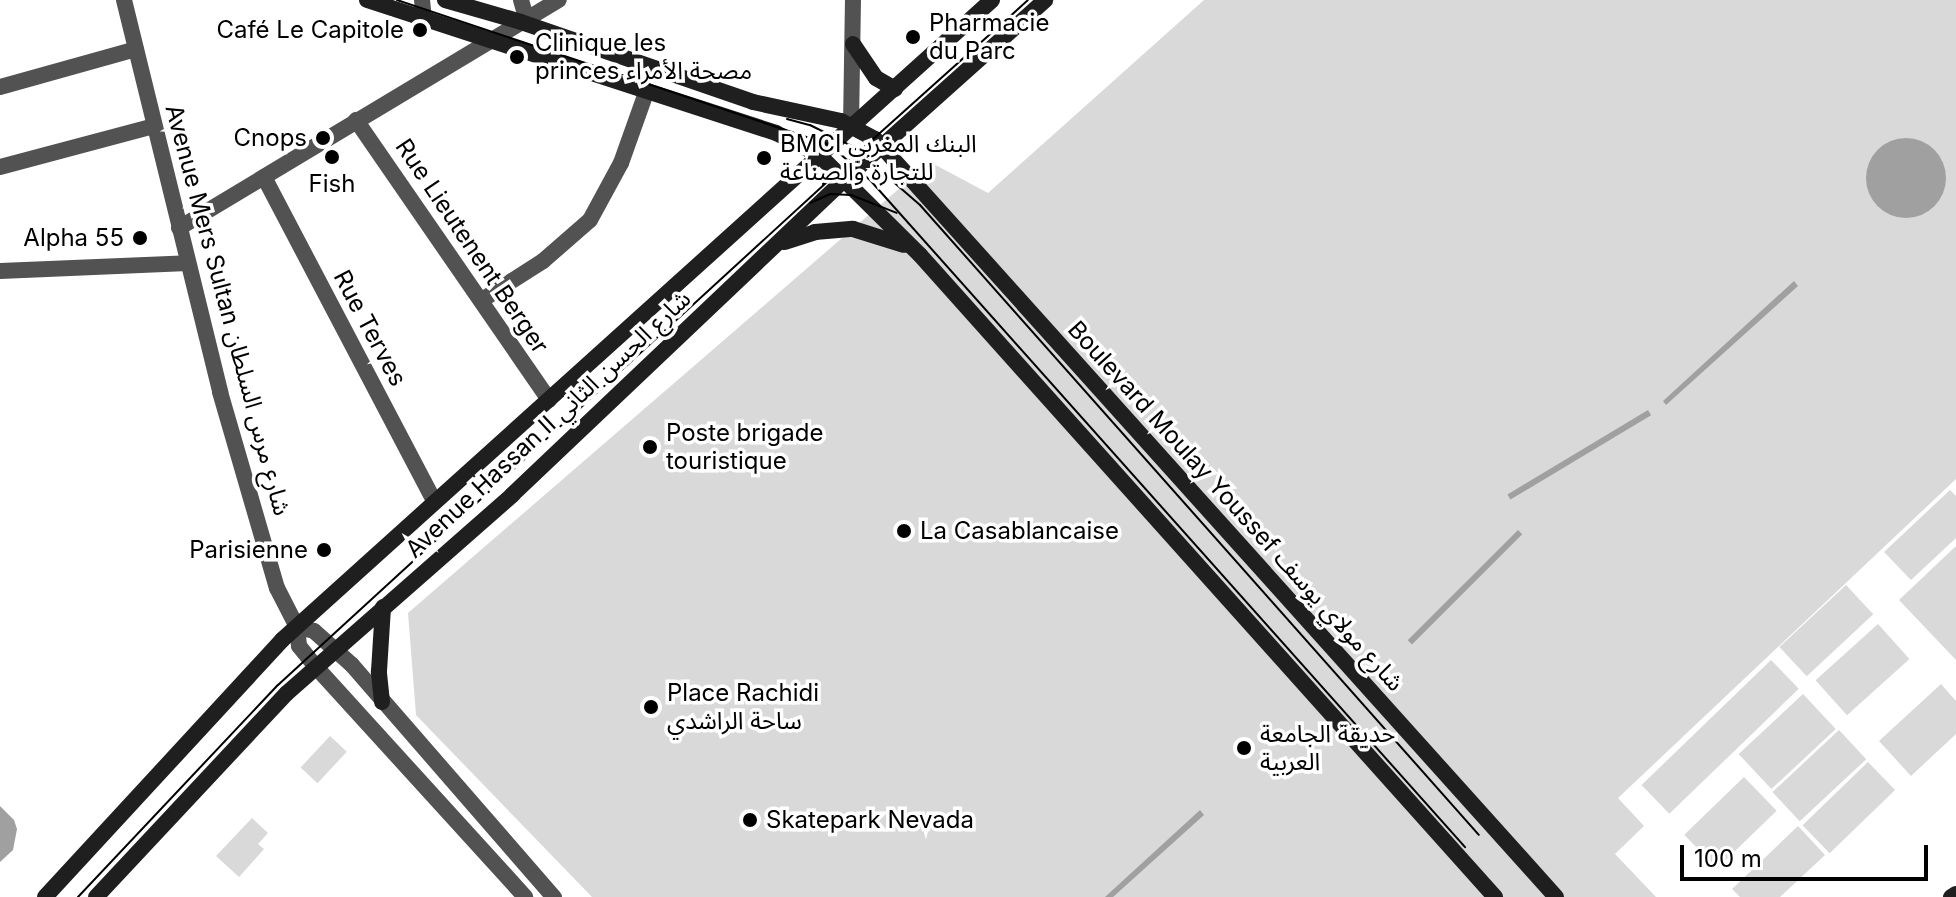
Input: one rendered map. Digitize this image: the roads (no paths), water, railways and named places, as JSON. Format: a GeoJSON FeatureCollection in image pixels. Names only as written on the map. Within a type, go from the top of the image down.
{"type":"FeatureCollection","features":[{"type":"Feature","properties":{"kind":"main road"},"geometry":{"type":"LineString","coordinates":[[367,0],[485,41],[776,133],[819,155],[920,255],[1495,897]]}},
{"type":"Feature","properties":{"kind":"main road","name":"Boulevard Moulay Youssef شارع مولاي يوسف"},"geometry":{"type":"LineString","coordinates":[[445,0],[524,20],[753,102],[784,111],[832,118],[851,126],[881,146],[1556,897]]}},
{"type":"Feature","properties":{"kind":"main road","name":"Avenue Hassan II شارع الحسن الثاني"},"geometry":{"type":"LineString","coordinates":[[45,897],[259,663],[297,627],[992,0]]}},
{"type":"Feature","properties":{"kind":"main road","name":"Avenue Hassan II شارع الحسن الثاني"},"geometry":{"type":"LineString","coordinates":[[96,897],[271,710],[316,667],[512,495],[844,180],[1045,0]]}},
{"type":"Feature","properties":{"kind":"main road"},"geometry":{"type":"LineString","coordinates":[[853,44],[876,78],[895,89]]}},
{"type":"Feature","properties":{"kind":"main road"},"geometry":{"type":"LineString","coordinates":[[763,256],[793,237],[837,229],[893,239],[920,255]]}},
{"type":"Feature","properties":{"kind":"main road"},"geometry":{"type":"LineString","coordinates":[[382,702],[379,658],[383,607]]}},
{"type":"Feature","properties":{"kind":"street","name":"Avenue Mers Sultan شارع مرس السلطان"},"geometry":{"type":"LineString","coordinates":[[124,0],[220,392],[277,588],[297,627],[299,646],[525,897]]}},
{"type":"Feature","properties":{"kind":"street"},"geometry":{"type":"LineString","coordinates":[[422,0],[424,19]]}},
{"type":"Feature","properties":{"kind":"street"},"geometry":{"type":"LineString","coordinates":[[521,0],[524,20]]}},
{"type":"Feature","properties":{"kind":"street"},"geometry":{"type":"LineString","coordinates":[[179,228],[485,41],[559,0]]}},
{"type":"Feature","properties":{"kind":"street"},"geometry":{"type":"LineString","coordinates":[[851,126],[853,0]]}},
{"type":"Feature","properties":{"kind":"street"},"geometry":{"type":"LineString","coordinates":[[0,87],[136,49]]}},
{"type":"Feature","properties":{"kind":"street"},"geometry":{"type":"LineString","coordinates":[[482,300],[543,261],[590,220],[621,163],[647,90]]}},
{"type":"Feature","properties":{"kind":"street","name":"Rue Lieutenent Berger"},"geometry":{"type":"LineString","coordinates":[[356,120],[549,400]]}},
{"type":"Feature","properties":{"kind":"street"},"geometry":{"type":"LineString","coordinates":[[0,167],[154,126]]}},
{"type":"Feature","properties":{"kind":"street","name":"Rue Terves"},"geometry":{"type":"LineString","coordinates":[[264,177],[434,501]]}},
{"type":"Feature","properties":{"kind":"street"},"geometry":{"type":"LineString","coordinates":[[0,271],[188,263]]}},
{"type":"Feature","properties":{"kind":"street"},"geometry":{"type":"LineString","coordinates":[[297,627],[314,631],[336,649],[554,897]]}},
{"type":"Feature","properties":{"kind":"tram line"},"geometry":{"type":"LineString","coordinates":[[397,0],[830,145],[870,180],[1465,847]]}},
{"type":"Feature","properties":{"kind":"tram line"},"geometry":{"type":"LineString","coordinates":[[78,897],[278,685],[1028,0]]}},
{"type":"Feature","properties":{"kind":"tram line"},"geometry":{"type":"LineString","coordinates":[[787,119],[810,125],[852,146],[920,205],[1479,835]]}},
{"type":"Feature","properties":{"kind":"tram line"},"geometry":{"type":"LineString","coordinates":[[810,203],[830,194],[851,195],[897,213]]}},
{"type":"Feature","properties":{"kind":"place","name":"Café Le Capitole"},"geometry":{"type":"Point","coordinates":[420,30]}},
{"type":"Feature","properties":{"kind":"place","name":"Pharmacie du Parc"},"geometry":{"type":"Point","coordinates":[913,37]}},
{"type":"Feature","properties":{"kind":"place","name":"Clinique les princes مصحة الأمراء"},"geometry":{"type":"Point","coordinates":[517,57]}},
{"type":"Feature","properties":{"kind":"place","name":"Cnops"},"geometry":{"type":"Point","coordinates":[323,138]}},
{"type":"Feature","properties":{"kind":"place","name":"Fish"},"geometry":{"type":"Point","coordinates":[332,157]}},
{"type":"Feature","properties":{"kind":"place","name":"BMCI البنك المغربي للتجارة والصناعة"},"geometry":{"type":"Point","coordinates":[764,158]}},
{"type":"Feature","properties":{"kind":"place","name":"Alpha 55"},"geometry":{"type":"Point","coordinates":[140,238]}},
{"type":"Feature","properties":{"kind":"place","name":"Poste brigade touristique"},"geometry":{"type":"Point","coordinates":[650,447]}},
{"type":"Feature","properties":{"kind":"place","name":"La Casablancaise"},"geometry":{"type":"Point","coordinates":[904,531]}},
{"type":"Feature","properties":{"kind":"place","name":"Parisienne"},"geometry":{"type":"Point","coordinates":[324,550]}},
{"type":"Feature","properties":{"kind":"place","name":"Place Rachidi ساحة الراشدي"},"geometry":{"type":"Point","coordinates":[651,707]}},
{"type":"Feature","properties":{"kind":"place","name":"حديقة الجامعة العربية"},"geometry":{"type":"Point","coordinates":[1244,748]}},
{"type":"Feature","properties":{"kind":"place","name":"Skatepark Nevada"},"geometry":{"type":"Point","coordinates":[750,820]}}]}
